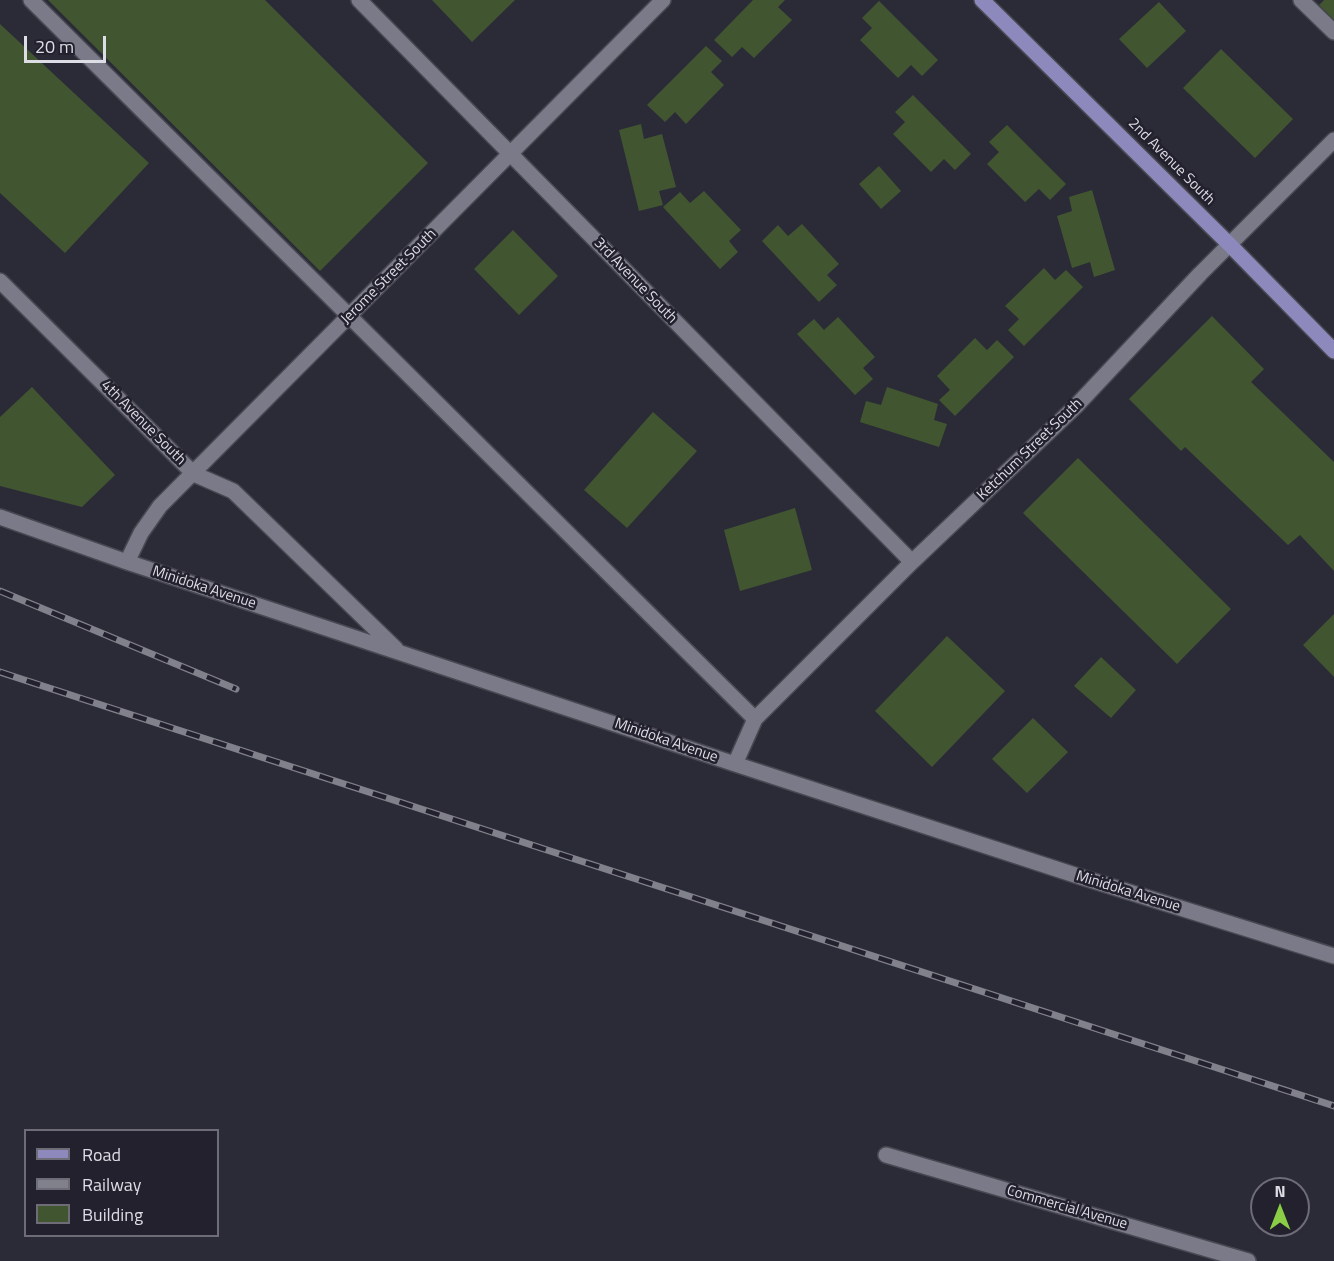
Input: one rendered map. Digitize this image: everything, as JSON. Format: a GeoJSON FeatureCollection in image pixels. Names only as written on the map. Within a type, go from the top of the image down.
{"type":"FeatureCollection","features":[{"type":"Feature","properties":{"kind":"main road","name":"2nd Avenue South"},"geometry":{"type":"LineString","coordinates":[[982,0],[1334,351]]}},
{"type":"Feature","properties":{"kind":"street"},"geometry":{"type":"LineString","coordinates":[[31,0],[755,718]]}},
{"type":"Feature","properties":{"kind":"street","name":"3rd Avenue South"},"geometry":{"type":"LineString","coordinates":[[358,0],[912,562]]}},
{"type":"Feature","properties":{"kind":"street","name":"Jerome Street South"},"geometry":{"type":"LineString","coordinates":[[127,562],[141,533],[160,506],[663,0]]}},
{"type":"Feature","properties":{"kind":"street"},"geometry":{"type":"LineString","coordinates":[[1301,0],[1334,32]]}},
{"type":"Feature","properties":{"kind":"street","name":"Ketchum Street South"},"geometry":{"type":"LineString","coordinates":[[735,764],[755,718],[912,562],[1076,406],[1334,140]]}},
{"type":"Feature","properties":{"kind":"street","name":"4th Avenue South"},"geometry":{"type":"LineString","coordinates":[[0,281],[194,474],[233,491],[398,651]]}},
{"type":"Feature","properties":{"kind":"street","name":"Minidoka Avenue"},"geometry":{"type":"LineString","coordinates":[[0,517],[127,562],[735,764],[1081,877],[1334,956]]}},
{"type":"Feature","properties":{"kind":"street","name":"Commercial Avenue"},"geometry":{"type":"LineString","coordinates":[[886,1155],[1248,1261]]}},
{"type":"Feature","properties":{"kind":"building"},"geometry":{"type":"Polygon","coordinates":[[[48,0],[265,0],[428,163],[320,271],[48,0]]]}},
{"type":"Feature","properties":{"kind":"building"},"geometry":{"type":"Polygon","coordinates":[[[432,0],[515,0],[472,42],[432,0]]]}},
{"type":"Feature","properties":{"kind":"building"},"geometry":{"type":"Polygon","coordinates":[[[753,0],[785,0],[778,7],[792,20],[754,58],[742,47],[732,57],[714,40],[753,0]]]}},
{"type":"Feature","properties":{"kind":"building"},"geometry":{"type":"Polygon","coordinates":[[[1324,0],[1334,0],[1334,20],[1319,5],[1324,0]]]}},
{"type":"Feature","properties":{"kind":"building"},"geometry":{"type":"Polygon","coordinates":[[[879,1],[938,60],[922,76],[911,65],[898,78],[860,40],[872,28],[862,18],[879,1]]]}},
{"type":"Feature","properties":{"kind":"building"},"geometry":{"type":"Polygon","coordinates":[[[1159,2],[1186,31],[1147,68],[1119,39],[1159,2]]]}},
{"type":"Feature","properties":{"kind":"building"},"geometry":{"type":"Polygon","coordinates":[[[0,24],[149,163],[65,253],[0,193],[0,24]]]}},
{"type":"Feature","properties":{"kind":"building"},"geometry":{"type":"Polygon","coordinates":[[[706,46],[722,61],[711,72],[724,85],[686,124],[675,112],[665,122],[647,105],[706,46]]]}},
{"type":"Feature","properties":{"kind":"building"},"geometry":{"type":"Polygon","coordinates":[[[1221,49],[1293,119],[1255,158],[1183,88],[1221,49]]]}},
{"type":"Feature","properties":{"kind":"building"},"geometry":{"type":"Polygon","coordinates":[[[913,95],[971,154],[955,170],[944,159],[931,172],[893,134],[905,122],[895,112],[913,95]]]}},
{"type":"Feature","properties":{"kind":"building"},"geometry":{"type":"Polygon","coordinates":[[[641,124],[644,139],[662,134],[676,187],[659,191],[663,205],[639,211],[619,130],[641,124]]]}},
{"type":"Feature","properties":{"kind":"building"},"geometry":{"type":"Polygon","coordinates":[[[1007,125],[1066,184],[1050,200],[1039,189],[1025,202],[987,164],[999,152],[989,142],[1007,125]]]}},
{"type":"Feature","properties":{"kind":"building"},"geometry":{"type":"Polygon","coordinates":[[[879,166],[901,191],[881,209],[859,184],[879,166]]]}},
{"type":"Feature","properties":{"kind":"building"},"geometry":{"type":"Polygon","coordinates":[[[1092,190],[1115,270],[1094,277],[1090,262],[1072,268],[1057,216],[1072,211],[1069,197],[1092,190]]]}},
{"type":"Feature","properties":{"kind":"building"},"geometry":{"type":"Polygon","coordinates":[[[704,191],[741,230],[729,241],[738,252],[720,269],[663,207],[680,192],[690,203],[704,191]]]}},
{"type":"Feature","properties":{"kind":"building"},"geometry":{"type":"Polygon","coordinates":[[[802,224],[839,264],[827,275],[837,285],[819,302],[762,241],[778,225],[788,236],[802,224]]]}},
{"type":"Feature","properties":{"kind":"building"},"geometry":{"type":"Polygon","coordinates":[[[513,230],[558,276],[519,315],[474,269],[513,230]]]}},
{"type":"Feature","properties":{"kind":"building"},"geometry":{"type":"Polygon","coordinates":[[[1044,268],[1055,280],[1066,270],[1083,287],[1024,346],[1008,330],[1019,319],[1005,306],[1044,268]]]}},
{"type":"Feature","properties":{"kind":"building"},"geometry":{"type":"Polygon","coordinates":[[[1212,316],[1264,369],[1251,382],[1334,462],[1334,571],[1300,535],[1288,545],[1185,447],[1181,451],[1129,399],[1212,316]]]}},
{"type":"Feature","properties":{"kind":"building"},"geometry":{"type":"Polygon","coordinates":[[[838,317],[875,357],[863,368],[873,379],[855,395],[797,334],[814,319],[824,330],[838,317]]]}},
{"type":"Feature","properties":{"kind":"building"},"geometry":{"type":"Polygon","coordinates":[[[975,338],[987,350],[997,340],[1014,357],[955,416],[939,400],[950,390],[937,376],[975,338]]]}},
{"type":"Feature","properties":{"kind":"building"},"geometry":{"type":"Polygon","coordinates":[[[32,387],[115,475],[82,507],[0,486],[0,417],[32,387]]]}},
{"type":"Feature","properties":{"kind":"building"},"geometry":{"type":"Polygon","coordinates":[[[887,387],[938,404],[934,420],[947,424],[939,447],[860,422],[866,401],[881,405],[887,387]]]}},
{"type":"Feature","properties":{"kind":"building"},"geometry":{"type":"Polygon","coordinates":[[[653,412],[697,451],[627,528],[584,490],[653,412]]]}},
{"type":"Feature","properties":{"kind":"building"},"geometry":{"type":"Polygon","coordinates":[[[1078,458],[1231,609],[1177,664],[1023,513],[1078,458]]]}},
{"type":"Feature","properties":{"kind":"building"},"geometry":{"type":"Polygon","coordinates":[[[795,508],[812,570],[740,591],[724,530],[795,508]]]}},
{"type":"Feature","properties":{"kind":"building"},"geometry":{"type":"Polygon","coordinates":[[[1334,614],[1334,677],[1303,645],[1334,614]]]}},
{"type":"Feature","properties":{"kind":"building"},"geometry":{"type":"Polygon","coordinates":[[[947,636],[1005,691],[932,767],[875,711],[947,636]]]}},
{"type":"Feature","properties":{"kind":"building"},"geometry":{"type":"Polygon","coordinates":[[[1101,657],[1136,690],[1111,718],[1074,686],[1101,657]]]}},
{"type":"Feature","properties":{"kind":"building"},"geometry":{"type":"Polygon","coordinates":[[[1033,718],[1068,752],[1027,793],[992,759],[1033,718]]]}},
{"type":"Feature","properties":{"kind":"railway"},"geometry":{"type":"LineString","coordinates":[[0,591],[236,689]]}},
{"type":"Feature","properties":{"kind":"railway"},"geometry":{"type":"LineString","coordinates":[[0,672],[1334,1106]]}}]}
